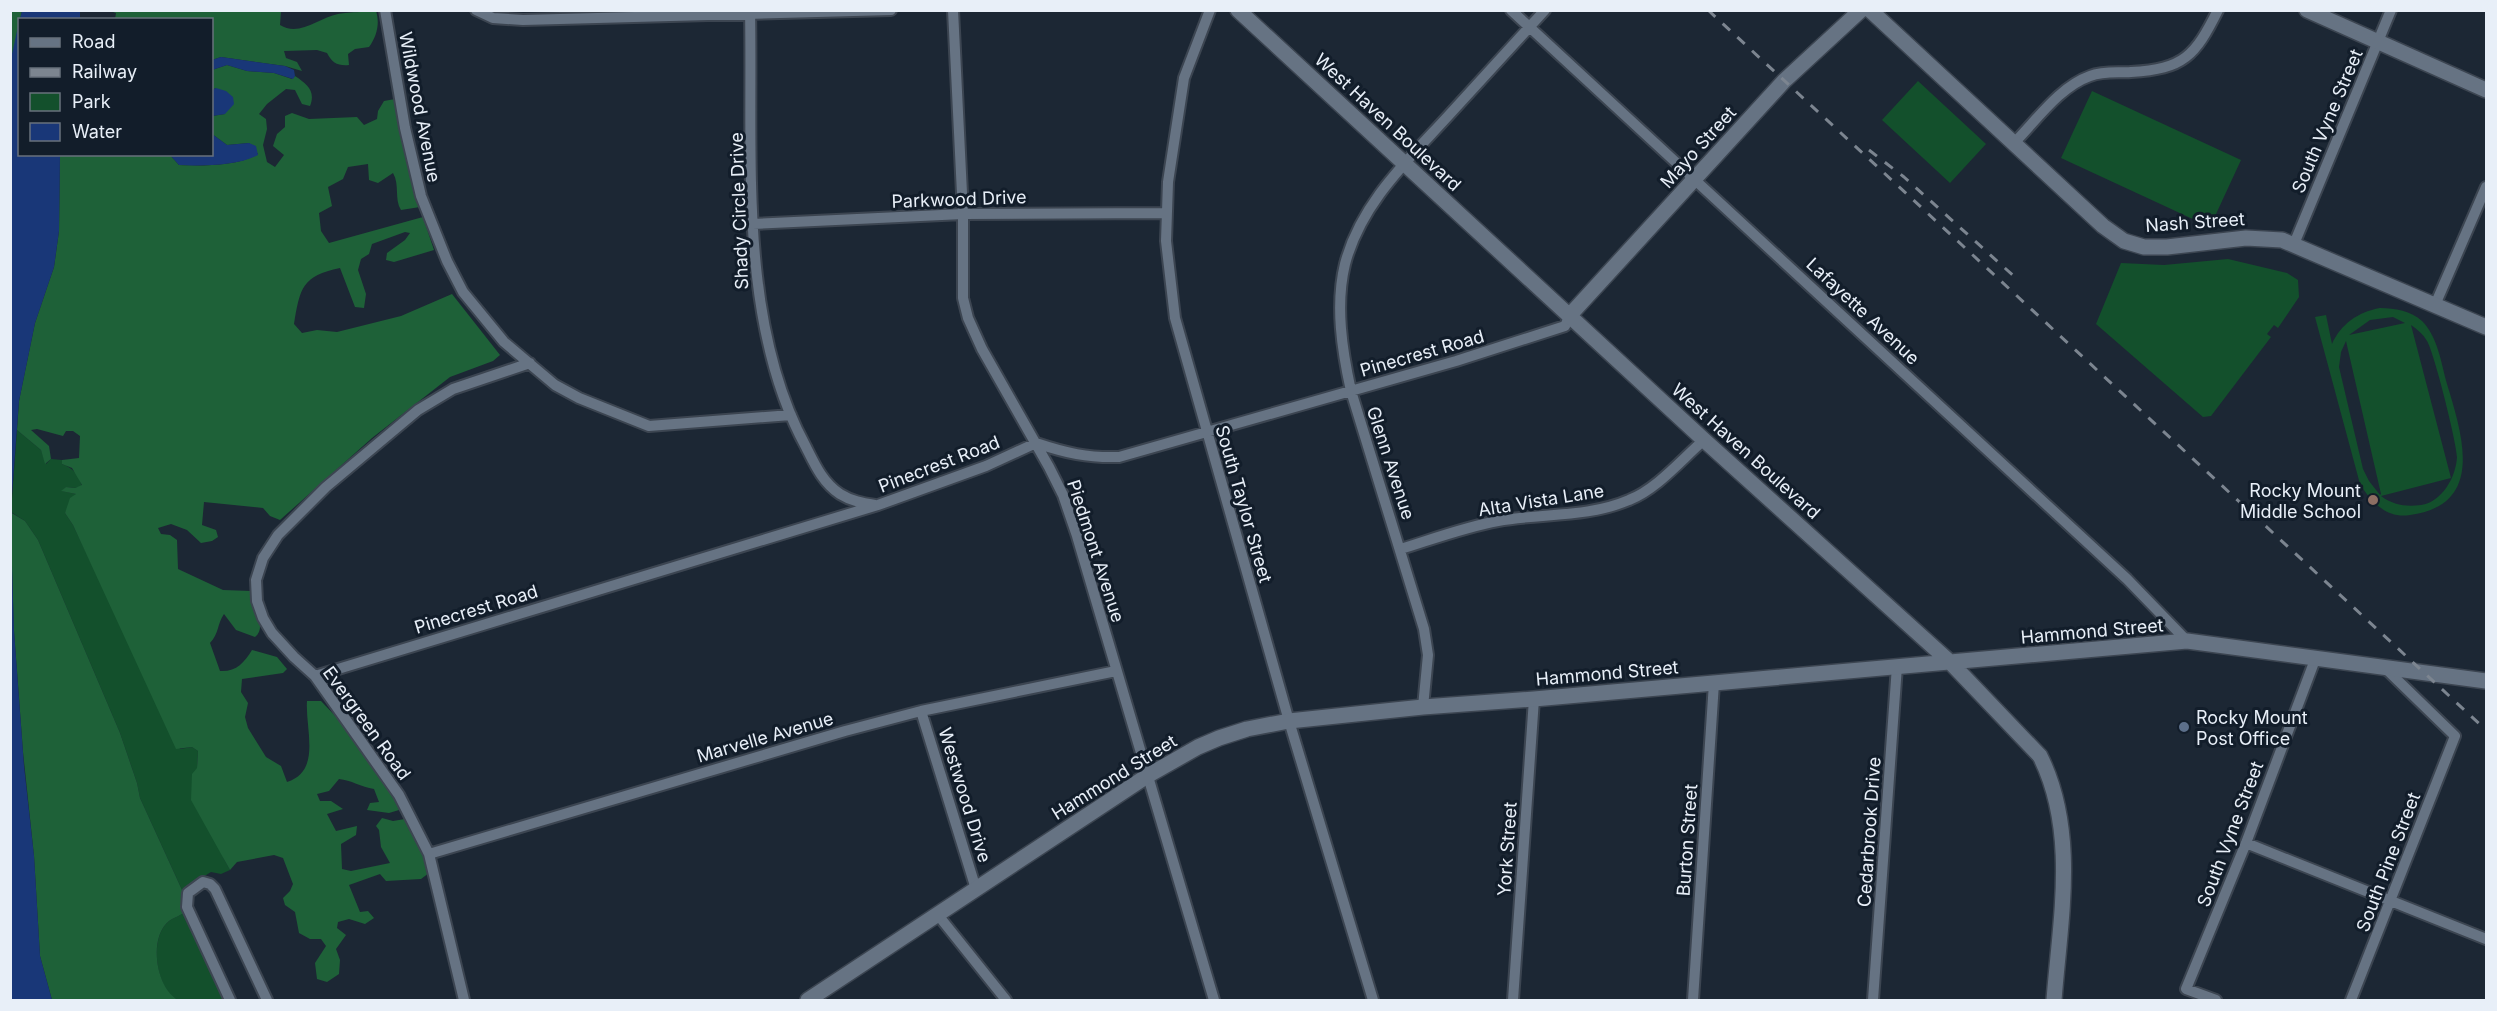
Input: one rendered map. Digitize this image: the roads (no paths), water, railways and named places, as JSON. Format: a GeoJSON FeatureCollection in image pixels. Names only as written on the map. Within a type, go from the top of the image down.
{"type":"FeatureCollection","features":[{"type":"Feature","properties":{"kind":"street","name":"Wildwood Avenue"},"geometry":{"type":"LineString","coordinates":[[385,10],[414,170],[421,196],[447,261],[463,292],[504,342],[555,385],[579,398],[649,426],[792,415]]}},
{"type":"Feature","properties":{"kind":"street"},"geometry":{"type":"LineString","coordinates":[[476,10],[493,18],[523,20],[891,10]]}},
{"type":"Feature","properties":{"kind":"street","name":"Piedmont Avenue"},"geometry":{"type":"LineString","coordinates":[[953,10],[963,214],[963,298],[982,348],[1063,495],[1214,1000]]}},
{"type":"Feature","properties":{"kind":"street","name":"South Taylor Street"},"geometry":{"type":"LineString","coordinates":[[1210,10],[1184,78],[1172,150],[1166,213],[1168,274],[1175,318],[1289,721],[1373,1000]]}},
{"type":"Feature","properties":{"kind":"street","name":"West Haven Boulevard"},"geometry":{"type":"LineString","coordinates":[[1238,10],[1704,440],[1951,663],[2040,756],[2054,791],[2064,846],[2055,1000]]}},
{"type":"Feature","properties":{"kind":"street","name":"Lafayette Avenue"},"geometry":{"type":"LineString","coordinates":[[1511,10],[2127,579],[2187,641]]}},
{"type":"Feature","properties":{"kind":"street","name":"Glenn Avenue"},"geometry":{"type":"LineString","coordinates":[[1423,707],[1428,655],[1424,629],[1351,391],[1341,338],[1341,290],[1345,265],[1357,229],[1386,184],[1545,10]]}},
{"type":"Feature","properties":{"kind":"street","name":"Mayo Street"},"geometry":{"type":"LineString","coordinates":[[1570,315],[1785,81],[1861,10]]}},
{"type":"Feature","properties":{"kind":"street","name":"Nash Street"},"geometry":{"type":"LineString","coordinates":[[1870,10],[2112,234],[2134,245],[2167,247],[2265,237],[2294,244],[2487,327]]}},
{"type":"Feature","properties":{"kind":"street"},"geometry":{"type":"LineString","coordinates":[[2014,143],[2060,96],[2090,76],[2107,72],[2159,70],[2169,68],[2185,58],[2203,41],[2218,10]]}},
{"type":"Feature","properties":{"kind":"street"},"geometry":{"type":"LineString","coordinates":[[2307,10],[2487,90]]}},
{"type":"Feature","properties":{"kind":"street","name":"South Vyne Street"},"geometry":{"type":"LineString","coordinates":[[2294,244],[2391,10]]}},
{"type":"Feature","properties":{"kind":"street","name":"Shady Circle Drive"},"geometry":{"type":"LineString","coordinates":[[750,13],[753,224],[755,262],[763,322],[796,430],[825,481],[840,495],[878,505]]}},
{"type":"Feature","properties":{"kind":"street"},"geometry":{"type":"LineString","coordinates":[[2435,305],[2487,187]]}},
{"type":"Feature","properties":{"kind":"street","name":"Parkwood Drive"},"geometry":{"type":"LineString","coordinates":[[753,224],[963,214],[1166,213]]}},
{"type":"Feature","properties":{"kind":"street","name":"Pinecrest Road"},"geometry":{"type":"LineString","coordinates":[[315,676],[878,505],[986,466],[1036,443],[1075,455],[1119,457],[1456,361],[1565,326],[1570,315]]}},
{"type":"Feature","properties":{"kind":"street","name":"Evergreen Road"},"geometry":{"type":"LineString","coordinates":[[464,1000],[429,854],[399,795],[315,676],[272,633],[257,601],[256,580],[263,558],[278,535],[334,480],[417,410],[453,389],[530,363]]}},
{"type":"Feature","properties":{"kind":"street","name":"Alta Vista Lane"},"geometry":{"type":"LineString","coordinates":[[1401,549],[1498,521],[1565,515],[1629,500],[1649,488],[1704,440]]}},
{"type":"Feature","properties":{"kind":"street","name":"Hammond Street"},"geometry":{"type":"LineString","coordinates":[[808,1000],[1147,776],[1198,747],[1220,738],[1247,729],[1289,721],[1423,707],[2187,641],[2487,681]]}},
{"type":"Feature","properties":{"kind":"street","name":"South Vyne Street"},"geometry":{"type":"LineString","coordinates":[[2216,1000],[2186,989],[2246,843],[2316,657]]}},
{"type":"Feature","properties":{"kind":"street","name":"Cedarbrook Drive"},"geometry":{"type":"LineString","coordinates":[[1873,1000],[1897,666]]}},
{"type":"Feature","properties":{"kind":"street","name":"South Pine Street"},"geometry":{"type":"LineString","coordinates":[[2351,1000],[2455,736],[2384,666]]}},
{"type":"Feature","properties":{"kind":"street","name":"Marvelle Avenue"},"geometry":{"type":"LineString","coordinates":[[429,854],[845,731],[921,711],[1116,671]]}},
{"type":"Feature","properties":{"kind":"street","name":"Burton Street"},"geometry":{"type":"LineString","coordinates":[[1693,1000],[1714,683]]}},
{"type":"Feature","properties":{"kind":"street","name":"York Street"},"geometry":{"type":"LineString","coordinates":[[1513,1000],[1534,699]]}},
{"type":"Feature","properties":{"kind":"street","name":"Westwood Drive"},"geometry":{"type":"LineString","coordinates":[[921,711],[976,889]]}},
{"type":"Feature","properties":{"kind":"street"},"geometry":{"type":"LineString","coordinates":[[2246,843],[2487,939]]}},
{"type":"Feature","properties":{"kind":"street"},"geometry":{"type":"LineString","coordinates":[[230,1000],[187,907],[188,893],[202,882],[210,884],[215,889],[267,1000]]}},
{"type":"Feature","properties":{"kind":"street"},"geometry":{"type":"LineString","coordinates":[[938,915],[1006,1000]]}},
{"type":"Feature","properties":{"kind":"water"},"geometry":{"type":"Polygon","coordinates":[[[22,11],[80,11],[80,18],[20,18],[22,11]]]}},
{"type":"Feature","properties":{"kind":"water"},"geometry":{"type":"Polygon","coordinates":[[[18,27],[18,156],[60,156],[59,231],[54,267],[35,323],[19,401],[11,507],[10,63],[18,27]]]}},
{"type":"Feature","properties":{"kind":"water"},"geometry":{"type":"Polygon","coordinates":[[[221,57],[285,66],[294,70],[295,76],[293,79],[274,73],[247,71],[227,65],[213,70],[213,60],[221,57]]]}},
{"type":"Feature","properties":{"kind":"water"},"geometry":{"type":"Polygon","coordinates":[[[216,88],[226,91],[233,97],[234,104],[225,114],[213,116],[213,90],[216,88]]]}},
{"type":"Feature","properties":{"kind":"water"},"geometry":{"type":"Polygon","coordinates":[[[213,135],[227,145],[249,143],[256,146],[258,155],[230,163],[179,165],[171,156],[213,156],[213,135]]]}},
{"type":"Feature","properties":{"kind":"water"},"geometry":{"type":"Polygon","coordinates":[[[11,532],[14,631],[24,766],[34,856],[40,956],[52,1000],[11,1000],[11,532]]]}},
{"type":"Feature","properties":{"kind":"railway"},"geometry":{"type":"LineString","coordinates":[[1708,10],[2486,730]]}},
{"type":"Feature","properties":{"kind":"railway"},"geometry":{"type":"LineString","coordinates":[[1869,150],[1904,177],[2017,279]]}},
{"type":"Feature","properties":{"kind":"place","name":"Rocky Mount Middle School"},"geometry":{"type":"Point","coordinates":[2373,500]}},
{"type":"Feature","properties":{"kind":"place","name":"Rocky Mount Post Office"},"geometry":{"type":"Point","coordinates":[2184,727]}}]}
